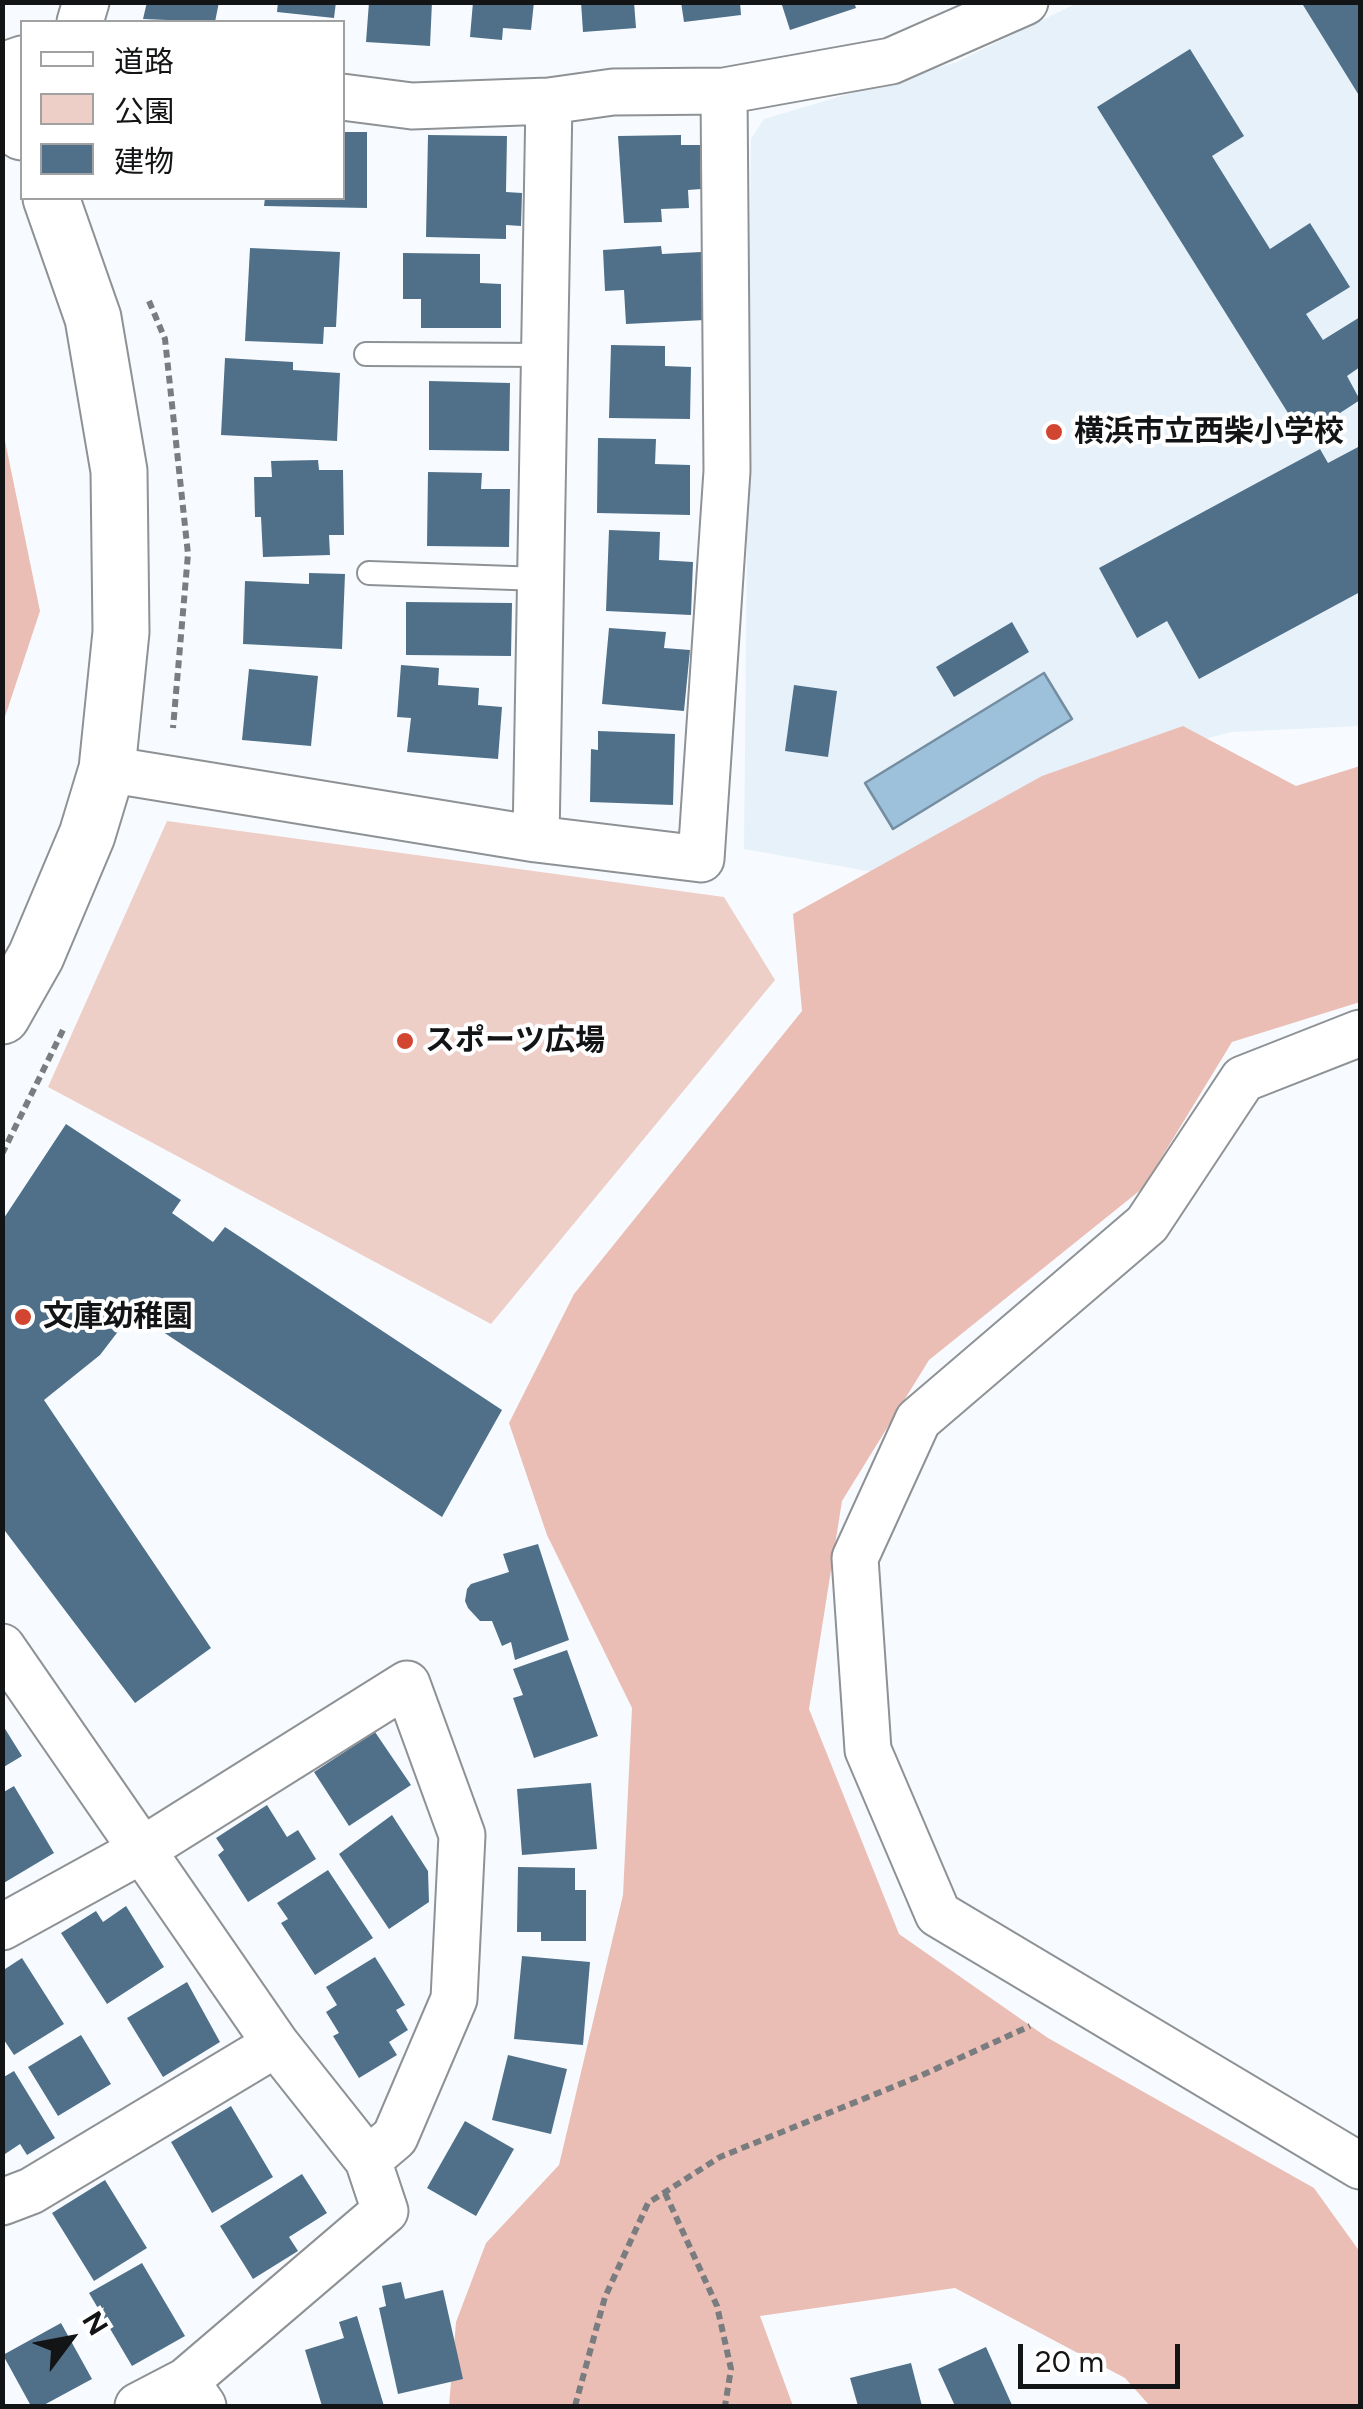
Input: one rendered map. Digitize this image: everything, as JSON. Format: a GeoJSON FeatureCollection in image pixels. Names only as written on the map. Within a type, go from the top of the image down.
{"type":"FeatureCollection","features":[{"type":"Feature","properties":{"kind":"street"},"geometry":{"type":"LineString","coordinates":[[345,97],[412,106],[549,101],[612,92],[724,91],[890,61],[1024,2]]}},
{"type":"Feature","properties":{"kind":"street"},"geometry":{"type":"LineString","coordinates":[[107,769],[536,839],[701,860],[727,471],[724,91]]}},
{"type":"Feature","properties":{"kind":"street"},"geometry":{"type":"LineString","coordinates":[[2,98],[20,129]]}},
{"type":"Feature","properties":{"kind":"street"},"geometry":{"type":"LineString","coordinates":[[536,839],[549,101]]}},
{"type":"Feature","properties":{"kind":"street"},"geometry":{"type":"LineString","coordinates":[[2,1016],[36,956],[87,835],[107,769],[121,632],[119,471],[93,318],[52,200]]}},
{"type":"Feature","properties":{"kind":"street"},"geometry":{"type":"LineString","coordinates":[[1360,1033],[1243,1078],[1146,1224],[918,1420],[855,1558],[868,1750],[938,1914],[1360,2166]]}},
{"type":"Feature","properties":{"kind":"street"},"geometry":{"type":"LineString","coordinates":[[4,1651],[276,2044],[368,2160],[385,2212],[195,2394],[138,2406]]}},
{"type":"Feature","properties":{"kind":"street"},"geometry":{"type":"LineString","coordinates":[[2,1927],[142,1850],[407,1684],[462,1834],[454,1999],[395,2137],[368,2160]]}},
{"type":"Feature","properties":{"kind":"street"},"geometry":{"type":"LineString","coordinates":[[2,2202],[31,2191],[276,2044]]}},
{"type":"Feature","properties":{"kind":"lane"},"geometry":{"type":"LineString","coordinates":[[366,354],[545,355]]}},
{"type":"Feature","properties":{"kind":"lane"},"geometry":{"type":"LineString","coordinates":[[369,573],[541,579]]}},
{"type":"Feature","properties":{"kind":"path"},"geometry":{"type":"LineString","coordinates":[[575,2406],[605,2297],[648,2203],[720,2157],[920,2076],[1081,2002]]}},
{"type":"Feature","properties":{"kind":"path"},"geometry":{"type":"LineString","coordinates":[[665,2193],[717,2306],[731,2369],[726,2406]]}},
{"type":"Feature","properties":{"kind":"shaded area","name":"横浜市立西柴小学校"},"geometry":{"type":"Polygon","coordinates":[[[1077,3],[1360,3],[1360,726],[1231,732],[1104,766],[929,882],[744,849],[751,139],[764,119],[957,62],[1077,3]]]}},
{"type":"Feature","properties":{"kind":"shaded area"},"geometry":{"type":"Polygon","coordinates":[[[3,431],[40,611],[2,723],[3,431]]]}},
{"type":"Feature","properties":{"kind":"shaded area"},"geometry":{"type":"Polygon","coordinates":[[[1183,726],[1296,786],[1360,766],[1360,1002],[1232,1042],[1143,1188],[929,1360],[842,1501],[809,1709],[899,1934],[1048,2038],[1314,2188],[1360,2252],[1360,2406],[1150,2406],[1125,2378],[955,2288],[760,2316],[793,2406],[449,2406],[456,2322],[486,2243],[559,2165],[623,1895],[632,1708],[547,1535],[509,1423],[574,1294],[802,1011],[793,914],[1042,776],[1183,726]]]}},
{"type":"Feature","properties":{"kind":"green space"},"geometry":{"type":"Polygon","coordinates":[[[167,821],[724,897],[775,980],[491,1324],[48,1087],[167,821]]]}},
{"type":"Feature","properties":{"kind":"water"},"geometry":{"type":"Polygon","coordinates":[[[1044,673],[1072,719],[893,829],[865,783],[1044,673]]]}},
{"type":"Feature","properties":{"kind":"building"},"geometry":{"type":"Polygon","coordinates":[[[147,2],[219,2],[215,20],[143,19],[147,2]]]}},
{"type":"Feature","properties":{"kind":"building"},"geometry":{"type":"Polygon","coordinates":[[[278,2],[336,2],[334,18],[277,12],[278,2]]]}},
{"type":"Feature","properties":{"kind":"building"},"geometry":{"type":"Polygon","coordinates":[[[369,2],[432,2],[430,46],[366,42],[369,2]]]}},
{"type":"Feature","properties":{"kind":"building"},"geometry":{"type":"Polygon","coordinates":[[[473,2],[534,2],[531,30],[503,28],[502,40],[470,37],[473,2]]]}},
{"type":"Feature","properties":{"kind":"building"},"geometry":{"type":"Polygon","coordinates":[[[581,2],[634,2],[636,28],[583,32],[581,2]]]}},
{"type":"Feature","properties":{"kind":"building"},"geometry":{"type":"Polygon","coordinates":[[[681,2],[740,2],[741,15],[684,22],[681,2]]]}},
{"type":"Feature","properties":{"kind":"building"},"geometry":{"type":"Polygon","coordinates":[[[781,2],[854,2],[856,8],[790,30],[781,2]]]}},
{"type":"Feature","properties":{"kind":"building"},"geometry":{"type":"Polygon","coordinates":[[[1360,2],[1360,97],[1303,5],[1360,2]]]}},
{"type":"Feature","properties":{"kind":"building"},"geometry":{"type":"Polygon","coordinates":[[[1190,49],[1244,136],[1212,156],[1270,249],[1310,223],[1350,287],[1306,314],[1323,340],[1360,317],[1360,367],[1347,376],[1360,400],[1303,437],[1097,107],[1190,49]]]}},
{"type":"Feature","properties":{"kind":"building"},"geometry":{"type":"Polygon","coordinates":[[[345,132],[367,132],[367,208],[264,206],[265,200],[345,200],[345,132]]]}},
{"type":"Feature","properties":{"kind":"building"},"geometry":{"type":"Polygon","coordinates":[[[428,135],[507,136],[506,192],[522,193],[521,226],[506,225],[506,239],[426,237],[428,135]]]}},
{"type":"Feature","properties":{"kind":"building"},"geometry":{"type":"Polygon","coordinates":[[[681,135],[681,145],[700,145],[701,189],[688,190],[689,208],[661,209],[662,222],[624,223],[618,136],[681,135]]]}},
{"type":"Feature","properties":{"kind":"building"},"geometry":{"type":"Polygon","coordinates":[[[661,246],[662,254],[701,252],[705,320],[626,324],[624,290],[605,291],[603,250],[661,246]]]}},
{"type":"Feature","properties":{"kind":"building"},"geometry":{"type":"Polygon","coordinates":[[[250,248],[340,252],[336,327],[324,327],[323,344],[245,341],[250,248]]]}},
{"type":"Feature","properties":{"kind":"building"},"geometry":{"type":"Polygon","coordinates":[[[403,253],[480,254],[480,283],[501,284],[501,328],[421,328],[421,299],[403,299],[403,253]]]}},
{"type":"Feature","properties":{"kind":"building"},"geometry":{"type":"Polygon","coordinates":[[[611,345],[665,346],[665,366],[691,367],[690,419],[609,418],[611,345]]]}},
{"type":"Feature","properties":{"kind":"building"},"geometry":{"type":"Polygon","coordinates":[[[225,358],[293,362],[293,370],[340,373],[337,441],[221,435],[225,358]]]}},
{"type":"Feature","properties":{"kind":"building"},"geometry":{"type":"Polygon","coordinates":[[[429,381],[510,383],[509,451],[429,450],[429,381]]]}},
{"type":"Feature","properties":{"kind":"building"},"geometry":{"type":"Polygon","coordinates":[[[598,438],[656,439],[655,464],[690,465],[690,515],[597,513],[598,438]]]}},
{"type":"Feature","properties":{"kind":"building"},"geometry":{"type":"Polygon","coordinates":[[[1360,446],[1360,592],[1199,679],[1167,621],[1137,638],[1099,568],[1320,449],[1328,463],[1360,446]]]}},
{"type":"Feature","properties":{"kind":"building"},"geometry":{"type":"Polygon","coordinates":[[[318,460],[319,470],[343,470],[344,535],[329,535],[330,555],[263,557],[261,517],[255,517],[254,477],[272,477],[271,461],[318,460]]]}},
{"type":"Feature","properties":{"kind":"building"},"geometry":{"type":"Polygon","coordinates":[[[428,472],[482,473],[481,489],[510,489],[509,547],[427,546],[428,472]]]}},
{"type":"Feature","properties":{"kind":"building"},"geometry":{"type":"Polygon","coordinates":[[[609,530],[660,532],[659,560],[693,562],[691,615],[606,611],[609,530]]]}},
{"type":"Feature","properties":{"kind":"building"},"geometry":{"type":"Polygon","coordinates":[[[309,573],[345,574],[342,649],[243,644],[245,581],[309,584],[309,573]]]}},
{"type":"Feature","properties":{"kind":"building"},"geometry":{"type":"Polygon","coordinates":[[[406,602],[512,603],[511,656],[406,655],[406,602]]]}},
{"type":"Feature","properties":{"kind":"building"},"geometry":{"type":"Polygon","coordinates":[[[1012,622],[1029,652],[954,697],[936,667],[1012,622]]]}},
{"type":"Feature","properties":{"kind":"building"},"geometry":{"type":"Polygon","coordinates":[[[609,628],[666,632],[664,648],[690,650],[684,711],[602,704],[609,628]]]}},
{"type":"Feature","properties":{"kind":"building"},"geometry":{"type":"Polygon","coordinates":[[[401,665],[439,668],[438,685],[479,688],[478,705],[502,707],[498,759],[407,752],[411,718],[397,717],[401,665]]]}},
{"type":"Feature","properties":{"kind":"building"},"geometry":{"type":"Polygon","coordinates":[[[249,669],[318,676],[311,746],[242,740],[249,669]]]}},
{"type":"Feature","properties":{"kind":"building"},"geometry":{"type":"Polygon","coordinates":[[[794,685],[837,691],[828,757],[785,751],[794,685]]]}},
{"type":"Feature","properties":{"kind":"building"},"geometry":{"type":"Polygon","coordinates":[[[598,731],[675,734],[673,805],[590,802],[591,749],[598,750],[598,731]]]}},
{"type":"Feature","properties":{"kind":"building"},"geometry":{"type":"Polygon","coordinates":[[[66,1124],[181,1200],[172,1213],[213,1242],[225,1227],[502,1410],[442,1517],[133,1312],[100,1355],[44,1400],[211,1648],[135,1703],[2,1527],[2,1221],[66,1124]]]}},
{"type":"Feature","properties":{"kind":"building"},"geometry":{"type":"Polygon","coordinates":[[[538,1544],[569,1640],[515,1660],[511,1642],[502,1646],[492,1621],[480,1621],[468,1608],[467,1589],[471,1584],[509,1572],[503,1554],[538,1544]]]}},
{"type":"Feature","properties":{"kind":"building"},"geometry":{"type":"Polygon","coordinates":[[[567,1650],[598,1736],[534,1758],[513,1698],[523,1695],[513,1669],[567,1650]]]}},
{"type":"Feature","properties":{"kind":"building"},"geometry":{"type":"Polygon","coordinates":[[[2,1724],[22,1756],[2,1768],[2,1724]]]}},
{"type":"Feature","properties":{"kind":"building"},"geometry":{"type":"Polygon","coordinates":[[[375,1732],[411,1785],[349,1826],[314,1772],[375,1732]]]}},
{"type":"Feature","properties":{"kind":"building"},"geometry":{"type":"Polygon","coordinates":[[[591,1783],[597,1849],[522,1855],[517,1789],[591,1783]]]}},
{"type":"Feature","properties":{"kind":"building"},"geometry":{"type":"Polygon","coordinates":[[[14,1786],[54,1853],[2,1884],[2,1793],[14,1786]]]}},
{"type":"Feature","properties":{"kind":"building"},"geometry":{"type":"Polygon","coordinates":[[[267,1805],[287,1837],[298,1830],[316,1859],[248,1902],[218,1855],[224,1850],[216,1838],[267,1805]]]}},
{"type":"Feature","properties":{"kind":"building"},"geometry":{"type":"Polygon","coordinates":[[[392,1815],[428,1871],[429,1902],[389,1929],[339,1854],[392,1815]]]}},
{"type":"Feature","properties":{"kind":"building"},"geometry":{"type":"Polygon","coordinates":[[[518,1867],[575,1868],[575,1890],[586,1890],[586,1941],[541,1941],[541,1932],[517,1932],[518,1867]]]}},
{"type":"Feature","properties":{"kind":"building"},"geometry":{"type":"Polygon","coordinates":[[[328,1870],[373,1938],[315,1975],[281,1923],[288,1919],[277,1903],[328,1870]]]}},
{"type":"Feature","properties":{"kind":"building"},"geometry":{"type":"Polygon","coordinates":[[[126,1906],[164,1967],[107,2004],[61,1933],[96,1911],[103,1922],[126,1906]]]}},
{"type":"Feature","properties":{"kind":"building"},"geometry":{"type":"Polygon","coordinates":[[[522,1956],[590,1962],[583,2045],[514,2039],[522,1956]]]}},
{"type":"Feature","properties":{"kind":"building"},"geometry":{"type":"Polygon","coordinates":[[[375,1957],[405,2005],[396,2010],[408,2030],[389,2042],[397,2055],[359,2078],[333,2036],[339,2033],[326,2012],[337,2005],[326,1987],[375,1957]]]}},
{"type":"Feature","properties":{"kind":"building"},"geometry":{"type":"Polygon","coordinates":[[[22,1958],[64,2024],[14,2055],[2,2037],[2,1971],[22,1958]]]}},
{"type":"Feature","properties":{"kind":"building"},"geometry":{"type":"Polygon","coordinates":[[[187,1982],[220,2042],[163,2077],[127,2018],[187,1982]]]}},
{"type":"Feature","properties":{"kind":"building"},"geometry":{"type":"Polygon","coordinates":[[[81,2035],[111,2084],[58,2116],[28,2067],[81,2035]]]}},
{"type":"Feature","properties":{"kind":"building"},"geometry":{"type":"Polygon","coordinates":[[[508,2055],[567,2069],[551,2134],[492,2120],[508,2055]]]}},
{"type":"Feature","properties":{"kind":"building"},"geometry":{"type":"Polygon","coordinates":[[[14,2071],[55,2138],[27,2155],[20,2144],[5,2154],[2,2150],[2,2078],[14,2071]]]}},
{"type":"Feature","properties":{"kind":"building"},"geometry":{"type":"Polygon","coordinates":[[[231,2106],[273,2177],[212,2213],[171,2142],[231,2106]]]}},
{"type":"Feature","properties":{"kind":"building"},"geometry":{"type":"Polygon","coordinates":[[[465,2121],[514,2149],[476,2216],[427,2188],[465,2121]]]}},
{"type":"Feature","properties":{"kind":"building"},"geometry":{"type":"Polygon","coordinates":[[[302,2174],[327,2213],[289,2237],[298,2251],[253,2279],[220,2226],[302,2174]]]}},
{"type":"Feature","properties":{"kind":"building"},"geometry":{"type":"Polygon","coordinates":[[[105,2180],[147,2248],[94,2281],[52,2213],[105,2180]]]}},
{"type":"Feature","properties":{"kind":"building"},"geometry":{"type":"Polygon","coordinates":[[[142,2263],[185,2336],[132,2366],[89,2293],[142,2263]]]}},
{"type":"Feature","properties":{"kind":"building"},"geometry":{"type":"Polygon","coordinates":[[[401,2282],[405,2299],[443,2290],[463,2379],[398,2394],[379,2308],[386,2306],[382,2286],[401,2282]]]}},
{"type":"Feature","properties":{"kind":"building"},"geometry":{"type":"Polygon","coordinates":[[[357,2316],[384,2406],[322,2406],[305,2350],[344,2338],[339,2322],[357,2316]]]}},
{"type":"Feature","properties":{"kind":"building"},"geometry":{"type":"Polygon","coordinates":[[[61,2323],[92,2379],[42,2406],[31,2406],[3,2355],[61,2323]]]}},
{"type":"Feature","properties":{"kind":"building"},"geometry":{"type":"Polygon","coordinates":[[[986,2347],[1012,2405],[955,2406],[938,2369],[986,2347]]]}},
{"type":"Feature","properties":{"kind":"building"},"geometry":{"type":"Polygon","coordinates":[[[911,2363],[922,2406],[858,2406],[850,2378],[911,2363]]]}},
{"type":"Feature","properties":{"kind":"place","name":"横浜市立西柴小学校"},"geometry":{"type":"Point","coordinates":[1054,432]}},
{"type":"Feature","properties":{"kind":"place","name":"スポーツ広場"},"geometry":{"type":"Point","coordinates":[405,1041]}},
{"type":"Feature","properties":{"kind":"place","name":"文庫幼稚園"},"geometry":{"type":"Point","coordinates":[23,1317]}}]}
